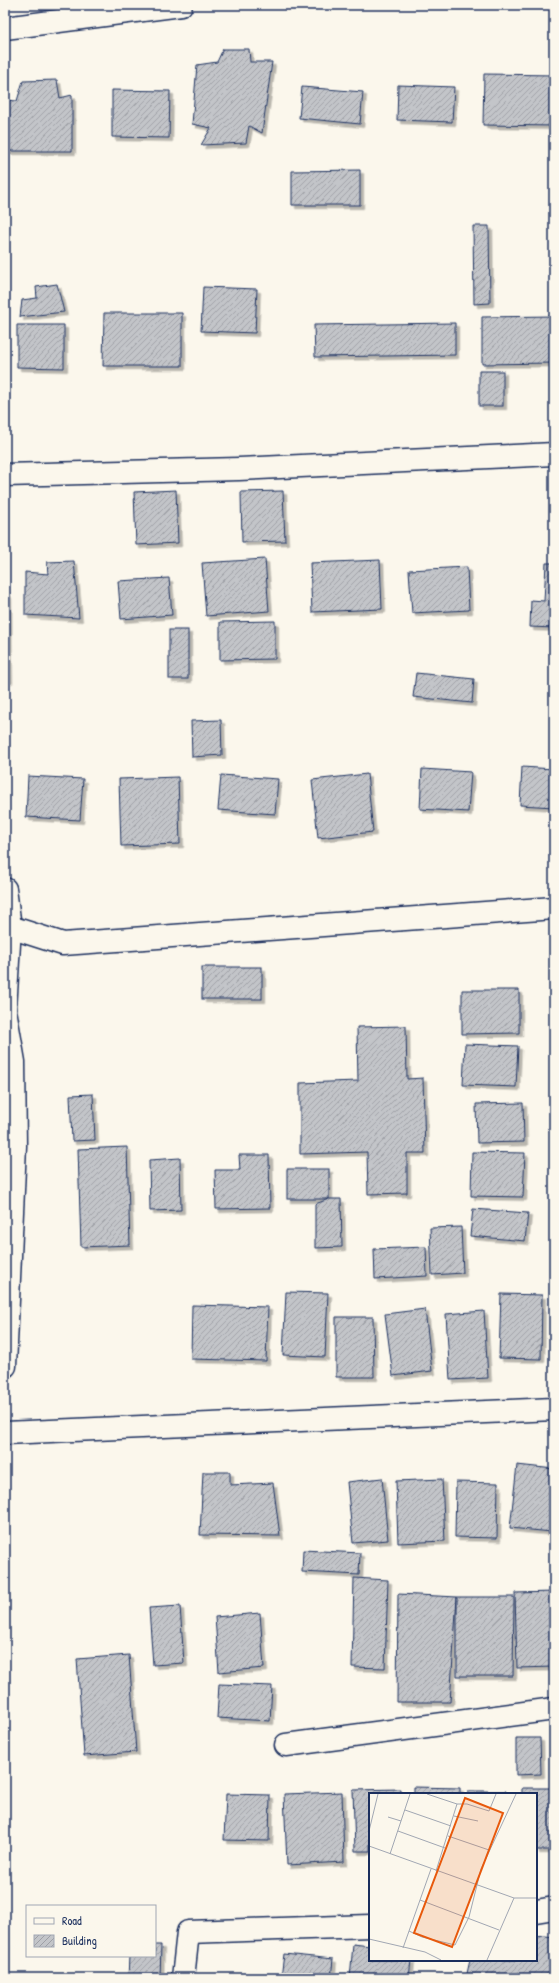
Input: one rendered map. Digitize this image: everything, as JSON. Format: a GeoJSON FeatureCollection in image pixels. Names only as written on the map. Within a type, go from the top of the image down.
{"type":"FeatureCollection","features":[{"type":"Feature","properties":{"kind":"street"},"geometry":{"type":"LineString","coordinates":[[5,28],[181,5]]}},
{"type":"Feature","properties":{"kind":"street"},"geometry":{"type":"LineString","coordinates":[[5,475],[239,469],[554,454]]}},
{"type":"Feature","properties":{"kind":"street"},"geometry":{"type":"LineString","coordinates":[[5,889],[8,927],[5,1010],[14,1062],[15,1146],[5,1366]]}},
{"type":"Feature","properties":{"kind":"street"},"geometry":{"type":"LineString","coordinates":[[8,927],[63,944],[554,908]]}},
{"type":"Feature","properties":{"kind":"street"},"geometry":{"type":"LineString","coordinates":[[5,1433],[554,1409]]}},
{"type":"Feature","properties":{"kind":"street"},"geometry":{"type":"LineString","coordinates":[[286,1745],[554,1709]]}},
{"type":"Feature","properties":{"kind":"street"},"geometry":{"type":"LineString","coordinates":[[537,1911],[554,1908]]}},
{"type":"Feature","properties":{"kind":"street"},"geometry":{"type":"LineString","coordinates":[[183,1978],[188,1932],[369,1926]]}},
{"type":"Feature","properties":{"kind":"building"},"geometry":{"type":"Polygon","coordinates":[[[223,49],[249,49],[250,62],[272,62],[262,133],[249,126],[246,143],[201,145],[211,128],[192,124],[197,65],[217,62],[223,49]]]}},
{"type":"Feature","properties":{"kind":"building"},"geometry":{"type":"Polygon","coordinates":[[[484,74],[554,75],[554,126],[483,125],[484,74]]]}},
{"type":"Feature","properties":{"kind":"building"},"geometry":{"type":"Polygon","coordinates":[[[57,80],[60,98],[72,95],[72,151],[5,151],[5,100],[17,101],[23,81],[57,80]]]}},
{"type":"Feature","properties":{"kind":"building"},"geometry":{"type":"Polygon","coordinates":[[[398,85],[454,87],[452,122],[397,120],[398,85]]]}},
{"type":"Feature","properties":{"kind":"building"},"geometry":{"type":"Polygon","coordinates":[[[302,87],[363,92],[360,124],[299,118],[302,87]]]}},
{"type":"Feature","properties":{"kind":"building"},"geometry":{"type":"Polygon","coordinates":[[[112,90],[170,91],[169,138],[112,137],[112,90]]]}},
{"type":"Feature","properties":{"kind":"building"},"geometry":{"type":"Polygon","coordinates":[[[360,170],[360,205],[292,205],[292,171],[360,170]]]}},
{"type":"Feature","properties":{"kind":"building"},"geometry":{"type":"Polygon","coordinates":[[[473,226],[489,226],[490,303],[474,304],[473,226]]]}},
{"type":"Feature","properties":{"kind":"building"},"geometry":{"type":"Polygon","coordinates":[[[57,284],[64,312],[20,317],[22,300],[37,298],[36,287],[57,284]]]}},
{"type":"Feature","properties":{"kind":"building"},"geometry":{"type":"Polygon","coordinates":[[[203,287],[257,289],[255,333],[201,331],[203,287]]]}},
{"type":"Feature","properties":{"kind":"building"},"geometry":{"type":"Polygon","coordinates":[[[104,313],[182,313],[182,366],[103,366],[104,313]]]}},
{"type":"Feature","properties":{"kind":"building"},"geometry":{"type":"Polygon","coordinates":[[[554,316],[554,363],[482,364],[482,317],[554,316]]]}},
{"type":"Feature","properties":{"kind":"building"},"geometry":{"type":"Polygon","coordinates":[[[455,323],[455,355],[315,357],[314,325],[455,323]]]}},
{"type":"Feature","properties":{"kind":"building"},"geometry":{"type":"Polygon","coordinates":[[[17,325],[64,325],[64,368],[17,367],[17,325]]]}},
{"type":"Feature","properties":{"kind":"building"},"geometry":{"type":"Polygon","coordinates":[[[479,371],[503,371],[503,406],[479,406],[479,371]]]}},
{"type":"Feature","properties":{"kind":"building"},"geometry":{"type":"Polygon","coordinates":[[[176,490],[178,543],[136,545],[134,492],[176,490]]]}},
{"type":"Feature","properties":{"kind":"building"},"geometry":{"type":"Polygon","coordinates":[[[283,491],[285,541],[242,542],[241,492],[283,491]]]}},
{"type":"Feature","properties":{"kind":"building"},"geometry":{"type":"Polygon","coordinates":[[[265,559],[269,611],[206,616],[202,563],[265,559]]]}},
{"type":"Feature","properties":{"kind":"building"},"geometry":{"type":"Polygon","coordinates":[[[380,560],[382,609],[312,612],[310,563],[380,560]]]}},
{"type":"Feature","properties":{"kind":"building"},"geometry":{"type":"Polygon","coordinates":[[[74,561],[79,618],[25,615],[25,572],[48,574],[47,562],[74,561]]]}},
{"type":"Feature","properties":{"kind":"building"},"geometry":{"type":"Polygon","coordinates":[[[546,563],[554,563],[554,628],[530,627],[531,600],[544,601],[546,563]]]}},
{"type":"Feature","properties":{"kind":"building"},"geometry":{"type":"Polygon","coordinates":[[[467,567],[469,610],[412,613],[409,570],[467,567]]]}},
{"type":"Feature","properties":{"kind":"building"},"geometry":{"type":"Polygon","coordinates":[[[169,578],[172,615],[121,619],[118,581],[169,578]]]}},
{"type":"Feature","properties":{"kind":"building"},"geometry":{"type":"Polygon","coordinates":[[[5,588],[8,595],[9,680],[5,680],[5,588]]]}},
{"type":"Feature","properties":{"kind":"building"},"geometry":{"type":"Polygon","coordinates":[[[275,621],[275,659],[220,660],[220,622],[275,621]]]}},
{"type":"Feature","properties":{"kind":"building"},"geometry":{"type":"Polygon","coordinates":[[[169,630],[188,630],[188,679],[169,679],[169,630]]]}},
{"type":"Feature","properties":{"kind":"building"},"geometry":{"type":"Polygon","coordinates":[[[416,673],[474,679],[472,703],[413,697],[416,673]]]}},
{"type":"Feature","properties":{"kind":"building"},"geometry":{"type":"Polygon","coordinates":[[[221,720],[222,755],[192,757],[191,721],[221,720]]]}},
{"type":"Feature","properties":{"kind":"building"},"geometry":{"type":"Polygon","coordinates":[[[522,767],[554,769],[554,807],[520,805],[522,767]]]}},
{"type":"Feature","properties":{"kind":"building"},"geometry":{"type":"Polygon","coordinates":[[[422,769],[471,772],[468,812],[420,809],[422,769]]]}},
{"type":"Feature","properties":{"kind":"building"},"geometry":{"type":"Polygon","coordinates":[[[367,774],[373,832],[318,838],[312,780],[367,774]]]}},
{"type":"Feature","properties":{"kind":"building"},"geometry":{"type":"Polygon","coordinates":[[[221,775],[278,779],[275,814],[218,810],[221,775]]]}},
{"type":"Feature","properties":{"kind":"building"},"geometry":{"type":"Polygon","coordinates":[[[28,776],[83,779],[80,820],[26,817],[28,776]]]}},
{"type":"Feature","properties":{"kind":"building"},"geometry":{"type":"Polygon","coordinates":[[[178,777],[180,844],[121,846],[119,779],[178,777]]]}},
{"type":"Feature","properties":{"kind":"building"},"geometry":{"type":"Polygon","coordinates":[[[202,967],[262,967],[262,999],[202,999],[202,967]]]}},
{"type":"Feature","properties":{"kind":"building"},"geometry":{"type":"Polygon","coordinates":[[[462,990],[519,990],[519,1033],[462,1034],[462,990]]]}},
{"type":"Feature","properties":{"kind":"building"},"geometry":{"type":"Polygon","coordinates":[[[406,1026],[407,1079],[423,1078],[425,1153],[407,1153],[407,1193],[368,1194],[367,1152],[300,1154],[300,1083],[358,1081],[357,1027],[406,1026]]]}},
{"type":"Feature","properties":{"kind":"building"},"geometry":{"type":"Polygon","coordinates":[[[465,1044],[518,1046],[516,1087],[463,1085],[465,1044]]]}},
{"type":"Feature","properties":{"kind":"building"},"geometry":{"type":"Polygon","coordinates":[[[93,1094],[95,1140],[72,1141],[70,1095],[93,1094]]]}},
{"type":"Feature","properties":{"kind":"building"},"geometry":{"type":"Polygon","coordinates":[[[523,1103],[524,1142],[477,1143],[476,1104],[523,1103]]]}},
{"type":"Feature","properties":{"kind":"building"},"geometry":{"type":"Polygon","coordinates":[[[127,1147],[130,1245],[81,1247],[78,1149],[127,1147]]]}},
{"type":"Feature","properties":{"kind":"building"},"geometry":{"type":"Polygon","coordinates":[[[472,1152],[525,1153],[523,1197],[471,1196],[472,1152]]]}},
{"type":"Feature","properties":{"kind":"building"},"geometry":{"type":"Polygon","coordinates":[[[239,1155],[269,1155],[270,1208],[216,1209],[215,1170],[240,1170],[239,1155]]]}},
{"type":"Feature","properties":{"kind":"building"},"geometry":{"type":"Polygon","coordinates":[[[180,1158],[181,1210],[150,1211],[149,1160],[180,1158]]]}},
{"type":"Feature","properties":{"kind":"building"},"geometry":{"type":"Polygon","coordinates":[[[287,1169],[329,1169],[329,1199],[287,1199],[287,1169]]]}},
{"type":"Feature","properties":{"kind":"building"},"geometry":{"type":"Polygon","coordinates":[[[329,1199],[341,1199],[342,1247],[315,1248],[315,1204],[329,1199]]]}},
{"type":"Feature","properties":{"kind":"building"},"geometry":{"type":"Polygon","coordinates":[[[473,1209],[528,1213],[525,1241],[470,1236],[473,1209]]]}},
{"type":"Feature","properties":{"kind":"building"},"geometry":{"type":"Polygon","coordinates":[[[461,1227],[463,1273],[432,1275],[430,1228],[461,1227]]]}},
{"type":"Feature","properties":{"kind":"building"},"geometry":{"type":"Polygon","coordinates":[[[426,1247],[427,1276],[375,1279],[374,1249],[426,1247]]]}},
{"type":"Feature","properties":{"kind":"building"},"geometry":{"type":"Polygon","coordinates":[[[286,1292],[328,1293],[325,1357],[283,1355],[286,1292]]]}},
{"type":"Feature","properties":{"kind":"building"},"geometry":{"type":"Polygon","coordinates":[[[501,1294],[542,1295],[541,1359],[499,1358],[501,1294]]]}},
{"type":"Feature","properties":{"kind":"building"},"geometry":{"type":"Polygon","coordinates":[[[192,1305],[268,1307],[266,1361],[191,1359],[192,1305]]]}},
{"type":"Feature","properties":{"kind":"building"},"geometry":{"type":"Polygon","coordinates":[[[425,1309],[432,1371],[393,1376],[385,1314],[425,1309]]]}},
{"type":"Feature","properties":{"kind":"building"},"geometry":{"type":"Polygon","coordinates":[[[484,1311],[488,1378],[450,1380],[446,1314],[484,1311]]]}},
{"type":"Feature","properties":{"kind":"building"},"geometry":{"type":"Polygon","coordinates":[[[336,1317],[373,1317],[374,1377],[336,1377],[336,1317]]]}},
{"type":"Feature","properties":{"kind":"building"},"geometry":{"type":"Polygon","coordinates":[[[517,1465],[554,1469],[552,1532],[510,1528],[517,1465]]]}},
{"type":"Feature","properties":{"kind":"building"},"geometry":{"type":"Polygon","coordinates":[[[203,1472],[230,1472],[230,1485],[273,1483],[280,1536],[200,1535],[203,1472]]]}},
{"type":"Feature","properties":{"kind":"building"},"geometry":{"type":"Polygon","coordinates":[[[382,1478],[388,1540],[353,1543],[347,1482],[382,1478]]]}},
{"type":"Feature","properties":{"kind":"building"},"geometry":{"type":"Polygon","coordinates":[[[442,1479],[445,1541],[398,1543],[396,1481],[442,1479]]]}},
{"type":"Feature","properties":{"kind":"building"},"geometry":{"type":"Polygon","coordinates":[[[456,1482],[498,1483],[497,1538],[455,1537],[456,1482]]]}},
{"type":"Feature","properties":{"kind":"building"},"geometry":{"type":"Polygon","coordinates":[[[303,1550],[360,1553],[359,1575],[302,1572],[303,1550]]]}},
{"type":"Feature","properties":{"kind":"building"},"geometry":{"type":"Polygon","coordinates":[[[354,1578],[388,1580],[385,1668],[352,1667],[354,1578]]]}},
{"type":"Feature","properties":{"kind":"building"},"geometry":{"type":"Polygon","coordinates":[[[554,1592],[554,1667],[517,1668],[515,1593],[554,1592]]]}},
{"type":"Feature","properties":{"kind":"building"},"geometry":{"type":"Polygon","coordinates":[[[398,1594],[457,1597],[450,1702],[397,1702],[398,1594]]]}},
{"type":"Feature","properties":{"kind":"building"},"geometry":{"type":"Polygon","coordinates":[[[457,1597],[514,1597],[513,1676],[457,1676],[457,1597]]]}},
{"type":"Feature","properties":{"kind":"building"},"geometry":{"type":"Polygon","coordinates":[[[180,1606],[184,1663],[153,1665],[149,1608],[180,1606]]]}},
{"type":"Feature","properties":{"kind":"building"},"geometry":{"type":"Polygon","coordinates":[[[260,1613],[264,1668],[219,1672],[215,1617],[260,1613]]]}},
{"type":"Feature","properties":{"kind":"building"},"geometry":{"type":"Polygon","coordinates":[[[129,1655],[136,1752],[84,1756],[77,1659],[129,1655]]]}},
{"type":"Feature","properties":{"kind":"building"},"geometry":{"type":"Polygon","coordinates":[[[219,1684],[272,1686],[270,1721],[217,1718],[219,1684]]]}},
{"type":"Feature","properties":{"kind":"building"},"geometry":{"type":"Polygon","coordinates":[[[516,1738],[540,1738],[541,1774],[516,1775],[516,1738]]]}},
{"type":"Feature","properties":{"kind":"building"},"geometry":{"type":"Polygon","coordinates":[[[414,1787],[460,1788],[460,1793],[414,1793],[414,1787]]]}},
{"type":"Feature","properties":{"kind":"building"},"geometry":{"type":"Polygon","coordinates":[[[522,1788],[554,1788],[554,1850],[537,1850],[537,1793],[522,1793],[522,1788]]]}},
{"type":"Feature","properties":{"kind":"building"},"geometry":{"type":"Polygon","coordinates":[[[400,1789],[400,1793],[369,1793],[369,1851],[355,1851],[353,1790],[400,1789]]]}},
{"type":"Feature","properties":{"kind":"building"},"geometry":{"type":"Polygon","coordinates":[[[468,1791],[506,1791],[505,1793],[468,1793],[468,1791]]]}},
{"type":"Feature","properties":{"kind":"building"},"geometry":{"type":"Polygon","coordinates":[[[342,1792],[344,1862],[287,1865],[284,1794],[342,1792]]]}},
{"type":"Feature","properties":{"kind":"building"},"geometry":{"type":"Polygon","coordinates":[[[226,1794],[270,1795],[269,1841],[224,1840],[226,1794]]]}},
{"type":"Feature","properties":{"kind":"building"},"geometry":{"type":"Polygon","coordinates":[[[537,1937],[554,1937],[554,1978],[466,1978],[470,1961],[537,1961],[537,1937]]]}},
{"type":"Feature","properties":{"kind":"building"},"geometry":{"type":"Polygon","coordinates":[[[353,1944],[369,1946],[369,1961],[411,1961],[409,1978],[350,1978],[353,1944]]]}},
{"type":"Feature","properties":{"kind":"building"},"geometry":{"type":"Polygon","coordinates":[[[156,1945],[161,1945],[160,1978],[128,1978],[129,1957],[156,1957],[156,1945]]]}},
{"type":"Feature","properties":{"kind":"building"},"geometry":{"type":"Polygon","coordinates":[[[284,1954],[333,1959],[331,1978],[281,1978],[284,1954]]]}}]}
